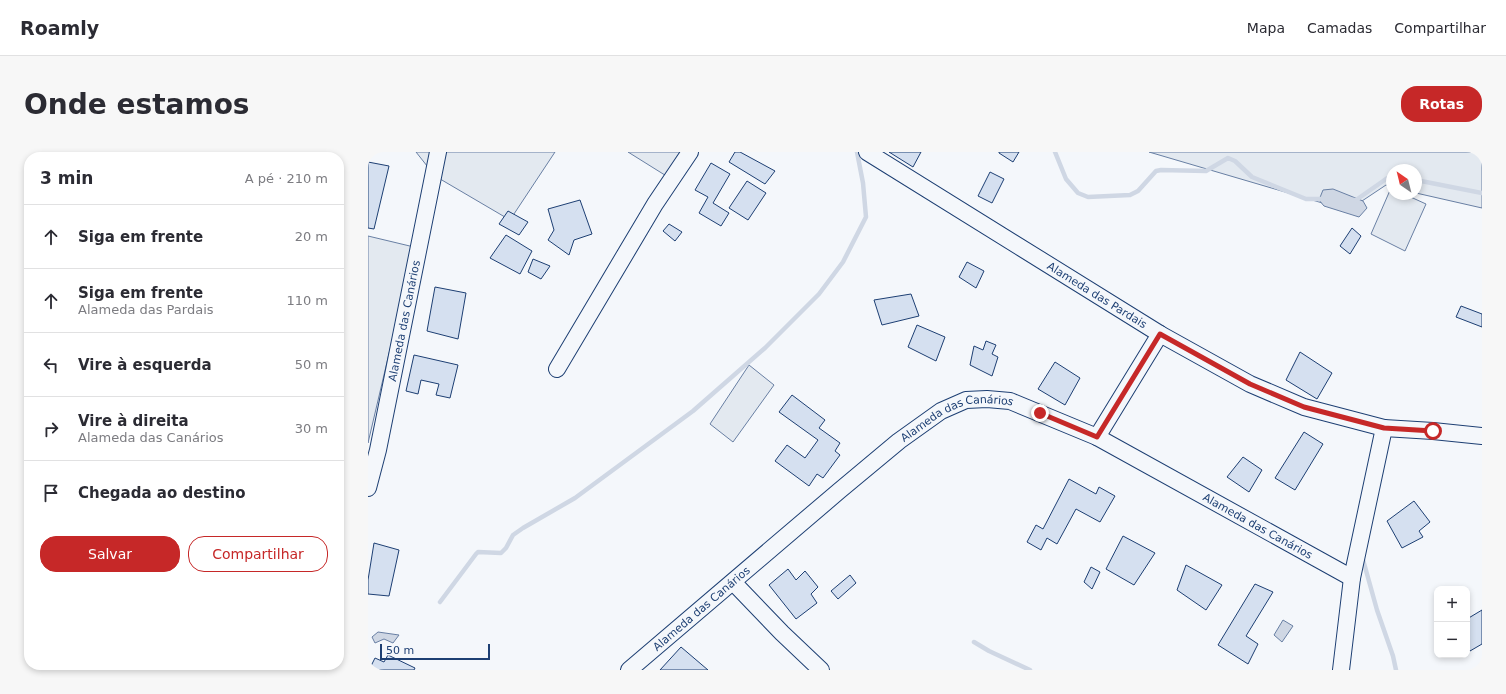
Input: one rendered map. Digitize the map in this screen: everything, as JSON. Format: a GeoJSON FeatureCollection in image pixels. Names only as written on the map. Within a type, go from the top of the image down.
{"type":"FeatureCollection","features":[{"type":"Feature","properties":{"kind":"street","name":"Alameda das Canários"},"geometry":{"type":"LineString","coordinates":[[368,488],[373,448],[406,307],[438,152]]}},
{"type":"Feature","properties":{"kind":"street"},"geometry":{"type":"LineString","coordinates":[[557,370],[655,204],[690,152]]}},
{"type":"Feature","properties":{"kind":"street","name":"Alameda das Pardais"},"geometry":{"type":"LineString","coordinates":[[867,152],[1160,334],[1250,384],[1304,407],[1384,428],[1482,436]]}},
{"type":"Feature","properties":{"kind":"street"},"geometry":{"type":"LineString","coordinates":[[1097,437],[1160,334]]}},
{"type":"Feature","properties":{"kind":"street","name":"Alameda das Canários"},"geometry":{"type":"LineString","coordinates":[[629,670],[839,490],[899,441],[941,411],[966,400],[1010,400],[1097,437],[1352,578]]}},
{"type":"Feature","properties":{"kind":"street"},"geometry":{"type":"LineString","coordinates":[[1341,670],[1352,578],[1384,428]]}},
{"type":"Feature","properties":{"kind":"street"},"geometry":{"type":"LineString","coordinates":[[733,582],[820,670]]}},
{"type":"Feature","properties":{"kind":"shaded area"},"geometry":{"type":"Polygon","coordinates":[[[416,152],[555,152],[510,220],[435,176],[416,152]]]}},
{"type":"Feature","properties":{"kind":"shaded area"},"geometry":{"type":"Polygon","coordinates":[[[628,152],[686,152],[668,177],[628,152]]]}},
{"type":"Feature","properties":{"kind":"shaded area"},"geometry":{"type":"Polygon","coordinates":[[[1149,152],[1482,152],[1482,208],[1422,194],[1422,164],[1386,164],[1386,185],[1356,205],[1336,207],[1149,152]]]}},
{"type":"Feature","properties":{"kind":"shaded area"},"geometry":{"type":"Polygon","coordinates":[[[1333,189],[1363,201],[1367,208],[1359,217],[1324,206],[1319,200],[1323,190],[1333,189]]]}},
{"type":"Feature","properties":{"kind":"shaded area"},"geometry":{"type":"Polygon","coordinates":[[[1386,200],[1417,200],[1426,204],[1405,251],[1371,234],[1386,200]]]}},
{"type":"Feature","properties":{"kind":"shaded area"},"geometry":{"type":"Polygon","coordinates":[[[368,236],[414,247],[368,443],[368,236]]]}},
{"type":"Feature","properties":{"kind":"shaded area"},"geometry":{"type":"Polygon","coordinates":[[[749,365],[774,385],[733,442],[710,424],[749,365]]]}},
{"type":"Feature","properties":{"kind":"shaded area"},"geometry":{"type":"Polygon","coordinates":[[[1283,620],[1293,626],[1282,642],[1274,635],[1283,620]]]}},
{"type":"Feature","properties":{"kind":"shaded area"},"geometry":{"type":"Polygon","coordinates":[[[378,632],[399,635],[393,643],[384,639],[375,643],[372,637],[378,632]]]}},
{"type":"Feature","properties":{"kind":"building"},"geometry":{"type":"Polygon","coordinates":[[[735,152],[740,152],[775,171],[765,184],[729,162],[735,152]]]}},
{"type":"Feature","properties":{"kind":"building"},"geometry":{"type":"Polygon","coordinates":[[[889,152],[921,152],[913,167],[889,152]]]}},
{"type":"Feature","properties":{"kind":"building"},"geometry":{"type":"Polygon","coordinates":[[[999,152],[1019,152],[1013,162],[999,152]]]}},
{"type":"Feature","properties":{"kind":"building"},"geometry":{"type":"Polygon","coordinates":[[[368,162],[389,166],[374,229],[368,228],[368,162]]]}},
{"type":"Feature","properties":{"kind":"building"},"geometry":{"type":"Polygon","coordinates":[[[711,163],[730,174],[713,203],[729,213],[721,226],[699,213],[708,197],[695,190],[711,163]]]}},
{"type":"Feature","properties":{"kind":"building"},"geometry":{"type":"Polygon","coordinates":[[[990,172],[1004,179],[992,203],[978,196],[990,172]]]}},
{"type":"Feature","properties":{"kind":"building"},"geometry":{"type":"Polygon","coordinates":[[[747,181],[766,193],[748,220],[729,208],[747,181]]]}},
{"type":"Feature","properties":{"kind":"building"},"geometry":{"type":"Polygon","coordinates":[[[580,200],[592,234],[574,240],[569,255],[548,240],[554,230],[548,209],[580,200]]]}},
{"type":"Feature","properties":{"kind":"building"},"geometry":{"type":"Polygon","coordinates":[[[508,211],[528,222],[519,235],[499,224],[508,211]]]}},
{"type":"Feature","properties":{"kind":"building"},"geometry":{"type":"Polygon","coordinates":[[[669,224],[682,232],[675,241],[663,231],[669,224]]]}},
{"type":"Feature","properties":{"kind":"building"},"geometry":{"type":"Polygon","coordinates":[[[1352,228],[1361,236],[1350,254],[1340,246],[1352,228]]]}},
{"type":"Feature","properties":{"kind":"building"},"geometry":{"type":"Polygon","coordinates":[[[506,235],[532,251],[520,274],[490,258],[506,235]]]}},
{"type":"Feature","properties":{"kind":"building"},"geometry":{"type":"Polygon","coordinates":[[[533,259],[550,266],[541,279],[528,272],[533,259]]]}},
{"type":"Feature","properties":{"kind":"building"},"geometry":{"type":"Polygon","coordinates":[[[967,262],[984,271],[976,288],[959,277],[967,262]]]}},
{"type":"Feature","properties":{"kind":"building"},"geometry":{"type":"Polygon","coordinates":[[[435,287],[466,293],[458,339],[427,331],[435,287]]]}},
{"type":"Feature","properties":{"kind":"building"},"geometry":{"type":"Polygon","coordinates":[[[911,294],[919,316],[882,325],[874,300],[911,294]]]}},
{"type":"Feature","properties":{"kind":"building"},"geometry":{"type":"Polygon","coordinates":[[[1461,306],[1482,314],[1482,327],[1456,317],[1461,306]]]}},
{"type":"Feature","properties":{"kind":"building"},"geometry":{"type":"Polygon","coordinates":[[[917,325],[945,337],[936,361],[908,347],[917,325]]]}},
{"type":"Feature","properties":{"kind":"building"},"geometry":{"type":"Polygon","coordinates":[[[986,341],[996,345],[992,354],[998,357],[992,376],[970,365],[974,346],[983,350],[986,341]]]}},
{"type":"Feature","properties":{"kind":"building"},"geometry":{"type":"Polygon","coordinates":[[[1300,352],[1332,373],[1317,399],[1286,380],[1300,352]]]}},
{"type":"Feature","properties":{"kind":"building"},"geometry":{"type":"Polygon","coordinates":[[[414,355],[458,365],[450,398],[436,395],[439,384],[421,380],[418,394],[406,391],[414,355]]]}},
{"type":"Feature","properties":{"kind":"building"},"geometry":{"type":"Polygon","coordinates":[[[1055,362],[1080,378],[1065,405],[1038,389],[1055,362]]]}},
{"type":"Feature","properties":{"kind":"building"},"geometry":{"type":"Polygon","coordinates":[[[792,395],[825,420],[819,428],[840,443],[835,451],[840,455],[823,478],[817,474],[809,486],[775,461],[787,445],[805,458],[818,440],[779,412],[792,395]]]}},
{"type":"Feature","properties":{"kind":"building"},"geometry":{"type":"Polygon","coordinates":[[[1304,432],[1323,444],[1295,490],[1275,478],[1304,432]]]}},
{"type":"Feature","properties":{"kind":"building"},"geometry":{"type":"Polygon","coordinates":[[[1243,457],[1262,470],[1249,492],[1227,477],[1243,457]]]}},
{"type":"Feature","properties":{"kind":"building"},"geometry":{"type":"Polygon","coordinates":[[[1069,479],[1096,494],[1099,487],[1115,496],[1100,522],[1076,509],[1057,544],[1047,538],[1041,550],[1027,542],[1036,525],[1043,529],[1069,479]]]}},
{"type":"Feature","properties":{"kind":"building"},"geometry":{"type":"Polygon","coordinates":[[[1414,501],[1430,522],[1419,531],[1423,537],[1402,548],[1387,521],[1414,501]]]}},
{"type":"Feature","properties":{"kind":"building"},"geometry":{"type":"Polygon","coordinates":[[[1123,536],[1155,553],[1134,585],[1106,569],[1123,536]]]}},
{"type":"Feature","properties":{"kind":"building"},"geometry":{"type":"Polygon","coordinates":[[[374,543],[399,550],[389,596],[368,594],[368,580],[374,543]]]}},
{"type":"Feature","properties":{"kind":"building"},"geometry":{"type":"Polygon","coordinates":[[[1186,565],[1222,585],[1206,610],[1177,590],[1186,565]]]}},
{"type":"Feature","properties":{"kind":"building"},"geometry":{"type":"Polygon","coordinates":[[[1091,567],[1100,572],[1092,589],[1084,582],[1091,567]]]}},
{"type":"Feature","properties":{"kind":"building"},"geometry":{"type":"Polygon","coordinates":[[[788,569],[796,580],[805,571],[818,587],[811,594],[817,603],[796,619],[769,585],[788,569]]]}},
{"type":"Feature","properties":{"kind":"building"},"geometry":{"type":"Polygon","coordinates":[[[850,575],[856,583],[838,599],[831,591],[850,575]]]}},
{"type":"Feature","properties":{"kind":"building"},"geometry":{"type":"Polygon","coordinates":[[[1255,584],[1273,592],[1246,636],[1258,644],[1248,664],[1218,645],[1255,584]]]}},
{"type":"Feature","properties":{"kind":"building"},"geometry":{"type":"Polygon","coordinates":[[[1482,610],[1482,644],[1470,651],[1470,622],[1470,617],[1482,610]]]}},
{"type":"Feature","properties":{"kind":"building"},"geometry":{"type":"Polygon","coordinates":[[[681,647],[708,670],[660,670],[681,647]]]}},
{"type":"Feature","properties":{"kind":"building"},"geometry":{"type":"Polygon","coordinates":[[[388,655],[415,668],[414,670],[369,670],[375,658],[384,662],[388,655]]]}},
{"type":"Feature","properties":{"kind":"waterway"},"geometry":{"type":"LineString","coordinates":[[440,602],[478,552],[501,553],[506,548],[513,535],[575,498],[693,411],[765,348],[819,294],[843,262],[866,217],[863,183],[857,152]]}},
{"type":"Feature","properties":{"kind":"waterway"},"geometry":{"type":"LineString","coordinates":[[1055,152],[1066,179],[1078,193],[1088,197],[1130,195],[1138,191],[1156,171],[1206,171],[1228,158],[1235,161],[1252,177],[1306,199],[1325,199]]}},
{"type":"Feature","properties":{"kind":"waterway"},"geometry":{"type":"LineString","coordinates":[[1352,200],[1356,200],[1386,179]]}},
{"type":"Feature","properties":{"kind":"waterway"},"geometry":{"type":"LineString","coordinates":[[1422,181],[1482,193]]}},
{"type":"Feature","properties":{"kind":"waterway"},"geometry":{"type":"LineString","coordinates":[[1362,556],[1396,670]]}},
{"type":"Feature","properties":{"kind":"waterway"},"geometry":{"type":"LineString","coordinates":[[974,642],[989,651],[1030,670]]}},
{"type":"Feature","properties":{"kind":"route"},"geometry":{"type":"LineString","coordinates":[[1040,413],[1097,437],[1160,334],[1250,384],[1304,407],[1384,428],[1433,431]]}}]}
